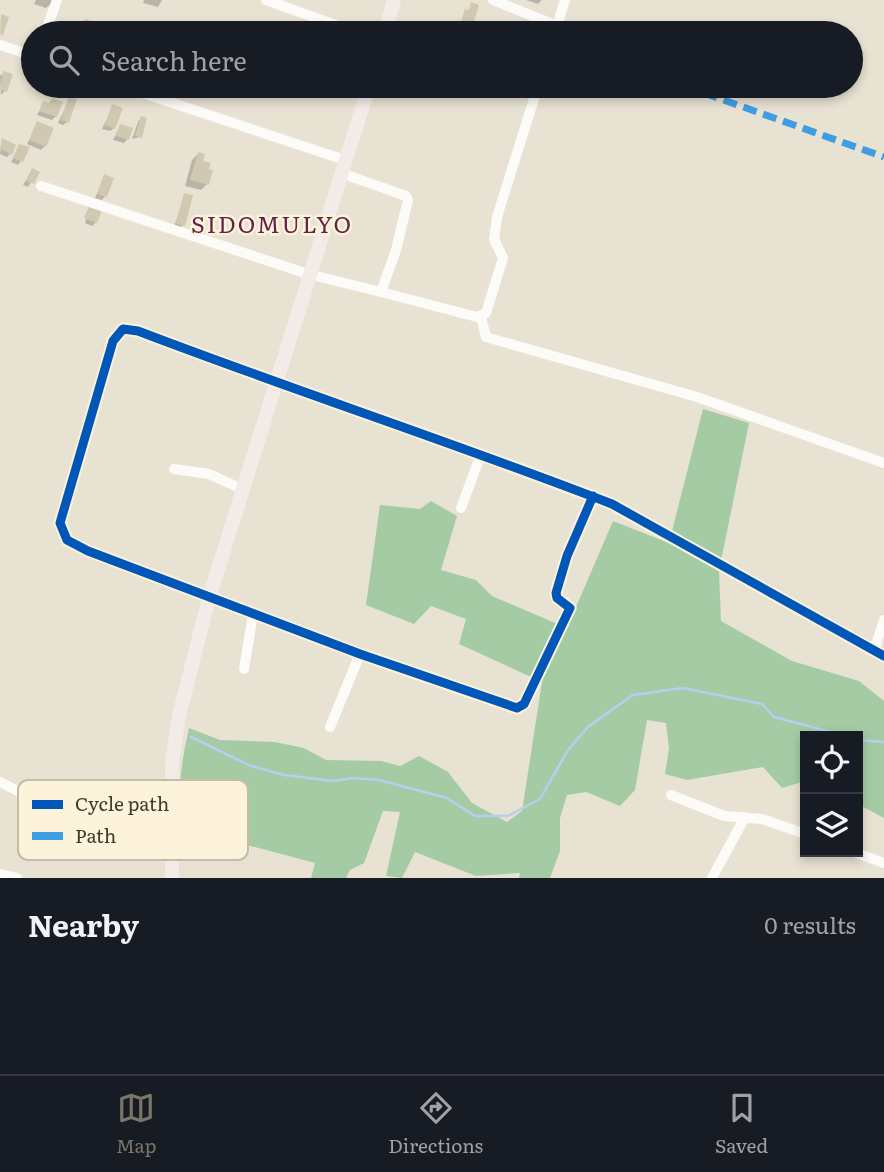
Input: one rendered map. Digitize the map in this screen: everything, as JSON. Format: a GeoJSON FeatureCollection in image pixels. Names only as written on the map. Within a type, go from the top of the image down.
{"type":"FeatureCollection","features":[{"type":"Feature","properties":{"kind":"main road"},"geometry":{"type":"LineString","coordinates":[[388,21],[394,0]]}},
{"type":"Feature","properties":{"kind":"main road"},"geometry":{"type":"LineString","coordinates":[[174,780],[174,748],[179,716],[209,598],[365,98]]}},
{"type":"Feature","properties":{"kind":"main road"},"geometry":{"type":"LineString","coordinates":[[172,860],[172,878]]}},
{"type":"Feature","properties":{"kind":"street"},"geometry":{"type":"LineString","coordinates":[[49,21],[57,0]]}},
{"type":"Feature","properties":{"kind":"street"},"geometry":{"type":"LineString","coordinates":[[266,0],[325,21]]}},
{"type":"Feature","properties":{"kind":"street"},"geometry":{"type":"LineString","coordinates":[[493,0],[538,21]]}},
{"type":"Feature","properties":{"kind":"street"},"geometry":{"type":"LineString","coordinates":[[558,21],[565,0]]}},
{"type":"Feature","properties":{"kind":"street"},"geometry":{"type":"LineString","coordinates":[[0,44],[21,52]]}},
{"type":"Feature","properties":{"kind":"street"},"geometry":{"type":"LineString","coordinates":[[154,98],[343,167],[408,200],[396,250],[381,292]]}},
{"type":"Feature","properties":{"kind":"street"},"geometry":{"type":"LineString","coordinates":[[481,317],[488,310],[503,261],[494,239],[497,217],[534,98]]}},
{"type":"Feature","properties":{"kind":"street"},"geometry":{"type":"LineString","coordinates":[[41,186],[308,274],[481,317]]}},
{"type":"Feature","properties":{"kind":"street"},"geometry":{"type":"LineString","coordinates":[[481,317],[486,337],[697,397],[884,463]]}},
{"type":"Feature","properties":{"kind":"street"},"geometry":{"type":"LineString","coordinates":[[593,496],[567,556],[556,593],[557,598],[570,608],[569,612],[521,707],[510,707],[209,598],[88,551],[67,540],[62,533],[61,511],[113,341],[123,329],[138,331],[593,496],[632,514],[782,602],[879,654],[884,620]]}},
{"type":"Feature","properties":{"kind":"street"},"geometry":{"type":"LineString","coordinates":[[461,508],[481,454]]}},
{"type":"Feature","properties":{"kind":"street"},"geometry":{"type":"LineString","coordinates":[[174,470],[209,474],[242,489]]}},
{"type":"Feature","properties":{"kind":"street"},"geometry":{"type":"LineString","coordinates":[[244,668],[253,614]]}},
{"type":"Feature","properties":{"kind":"street"},"geometry":{"type":"LineString","coordinates":[[330,727],[360,654]]}},
{"type":"Feature","properties":{"kind":"street"},"geometry":{"type":"LineString","coordinates":[[0,782],[18,791]]}},
{"type":"Feature","properties":{"kind":"street"},"geometry":{"type":"LineString","coordinates":[[671,795],[724,816],[762,819],[800,832]]}},
{"type":"Feature","properties":{"kind":"street"},"geometry":{"type":"LineString","coordinates":[[712,878],[745,817]]}},
{"type":"Feature","properties":{"kind":"street"},"geometry":{"type":"LineString","coordinates":[[863,855],[884,863]]}},
{"type":"Feature","properties":{"kind":"street"},"geometry":{"type":"LineString","coordinates":[[0,874],[17,878]]}},
{"type":"Feature","properties":{"kind":"green space"},"geometry":{"type":"Polygon","coordinates":[[[703,409],[749,423],[719,571],[721,621],[792,661],[859,681],[884,701],[884,818],[863,807],[863,731],[800,731],[800,783],[782,788],[763,767],[687,780],[665,774],[669,748],[666,723],[647,720],[635,790],[620,806],[586,792],[567,795],[560,818],[560,851],[550,878],[519,878],[520,873],[476,876],[415,852],[402,878],[386,876],[400,812],[383,811],[364,863],[350,870],[346,878],[311,878],[315,863],[248,845],[248,780],[181,780],[189,728],[220,740],[275,742],[304,748],[326,760],[381,761],[400,766],[419,756],[448,772],[472,803],[507,822],[522,811],[542,682],[459,644],[466,619],[431,606],[414,624],[366,605],[380,505],[420,509],[431,501],[457,516],[441,570],[476,580],[492,596],[567,628],[613,521],[669,543],[703,409]]]}},
{"type":"Feature","properties":{"kind":"building"},"geometry":{"type":"Polygon","coordinates":[[[471,2],[479,5],[474,21],[461,21],[465,9],[469,10],[471,2]]]}},
{"type":"Feature","properties":{"kind":"building"},"geometry":{"type":"Polygon","coordinates":[[[1,14],[9,17],[3,35],[0,34],[1,14]]]}},
{"type":"Feature","properties":{"kind":"building"},"geometry":{"type":"Polygon","coordinates":[[[3,71],[13,74],[7,92],[0,90],[3,71]]]}},
{"type":"Feature","properties":{"kind":"building"},"geometry":{"type":"Polygon","coordinates":[[[52,98],[63,102],[57,117],[39,111],[43,101],[50,103],[52,98]]]}},
{"type":"Feature","properties":{"kind":"building"},"geometry":{"type":"Polygon","coordinates":[[[68,98],[77,99],[69,123],[61,120],[68,98]]]}},
{"type":"Feature","properties":{"kind":"building"},"geometry":{"type":"Polygon","coordinates":[[[112,104],[123,108],[115,129],[105,125],[112,104]]]}},
{"type":"Feature","properties":{"kind":"building"},"geometry":{"type":"Polygon","coordinates":[[[141,116],[147,118],[142,138],[135,136],[141,116]]]}},
{"type":"Feature","properties":{"kind":"building"},"geometry":{"type":"Polygon","coordinates":[[[37,121],[54,128],[46,147],[29,140],[37,121]]]}},
{"type":"Feature","properties":{"kind":"building"},"geometry":{"type":"Polygon","coordinates":[[[120,124],[133,128],[129,140],[116,136],[120,124]]]}},
{"type":"Feature","properties":{"kind":"building"},"geometry":{"type":"Polygon","coordinates":[[[2,138],[16,145],[12,155],[0,149],[2,138]]]}},
{"type":"Feature","properties":{"kind":"building"},"geometry":{"type":"Polygon","coordinates":[[[19,144],[30,147],[23,162],[13,158],[19,144]]]}},
{"type":"Feature","properties":{"kind":"building"},"geometry":{"type":"Polygon","coordinates":[[[198,152],[205,154],[203,161],[211,163],[209,169],[213,170],[209,185],[190,180],[198,152]]]}},
{"type":"Feature","properties":{"kind":"building"},"geometry":{"type":"Polygon","coordinates":[[[32,168],[40,172],[34,184],[26,181],[32,168]]]}},
{"type":"Feature","properties":{"kind":"building"},"geometry":{"type":"Polygon","coordinates":[[[104,174],[114,178],[107,197],[97,194],[104,174]]]}},
{"type":"Feature","properties":{"kind":"building"},"geometry":{"type":"Polygon","coordinates":[[[184,193],[193,195],[185,226],[176,224],[184,193]]]}},
{"type":"Feature","properties":{"kind":"building"},"geometry":{"type":"Polygon","coordinates":[[[89,206],[102,210],[97,223],[84,218],[89,206]]]}},
{"type":"Feature","properties":{"kind":"waterway"},"geometry":{"type":"LineString","coordinates":[[191,737],[251,766],[284,775],[333,781],[353,778],[379,780],[447,798],[475,816],[508,816],[540,799],[568,750],[589,726],[633,695],[683,688],[762,704],[774,717],[827,731]]}},
{"type":"Feature","properties":{"kind":"waterway"},"geometry":{"type":"LineString","coordinates":[[863,740],[884,742]]}},
{"type":"Feature","properties":{"kind":"marked path"},"geometry":{"type":"LineString","coordinates":[[718,98],[884,157]]}},
{"type":"Feature","properties":{"kind":"cycle path"},"geometry":{"type":"LineString","coordinates":[[593,496],[567,556],[556,593],[557,598],[570,608],[524,704],[517,708],[360,654],[88,551],[67,540],[60,523],[113,341],[123,329],[138,331],[256,375],[494,460],[553,482],[612,504],[884,656]]}},
{"type":"Feature","properties":{"kind":"district","name":"SIDOMULYO"},"geometry":{"type":"Point","coordinates":[272,225]}}]}
